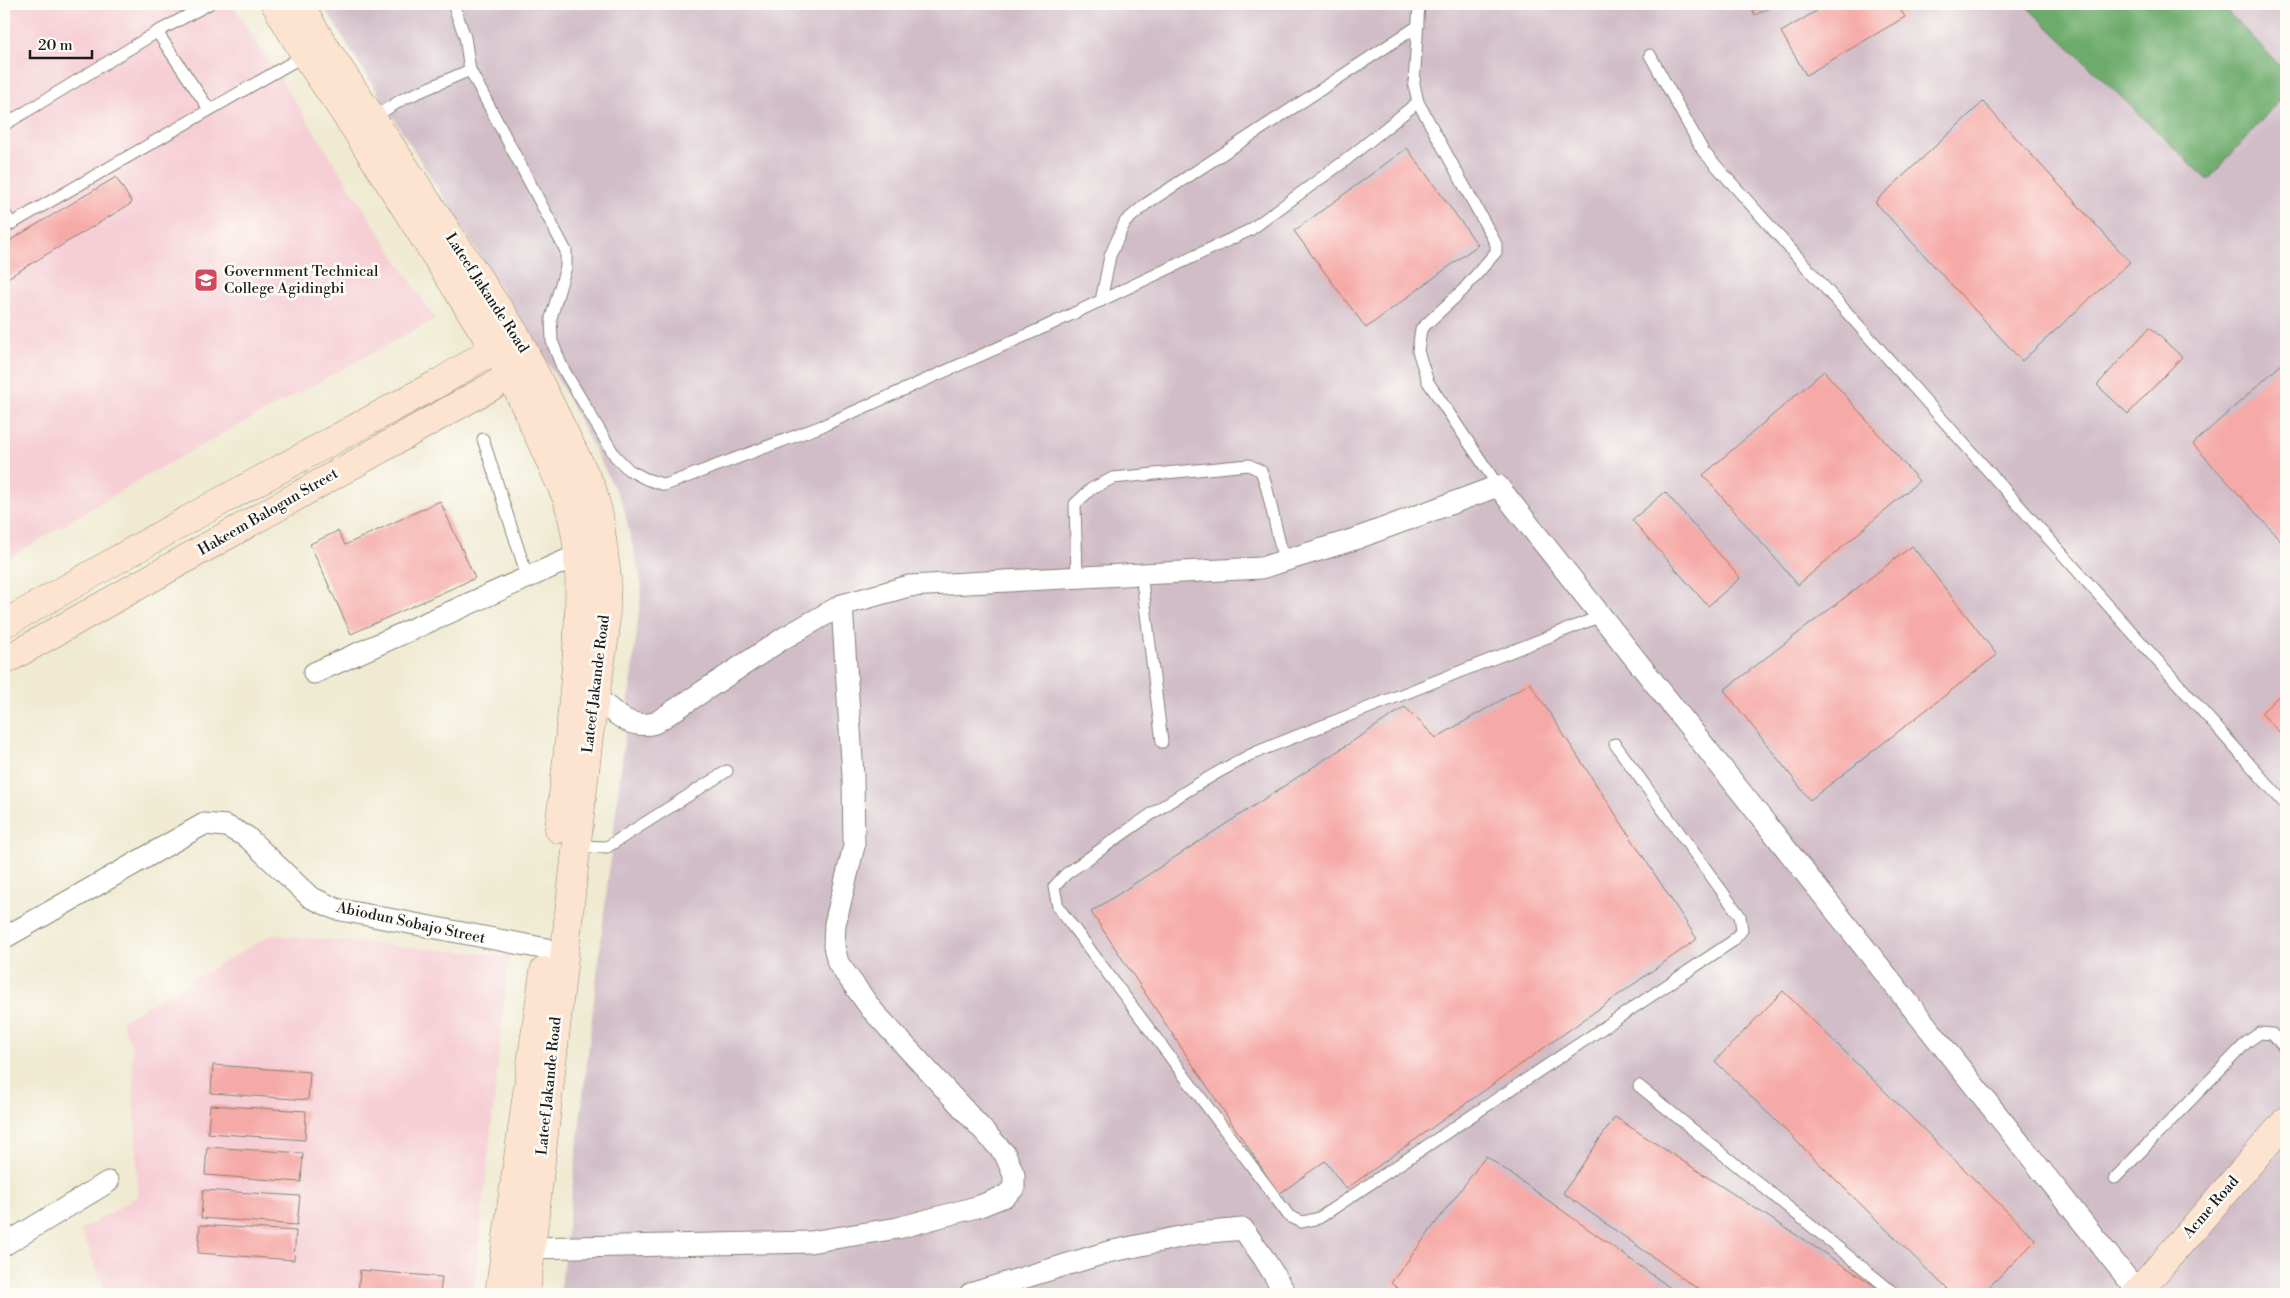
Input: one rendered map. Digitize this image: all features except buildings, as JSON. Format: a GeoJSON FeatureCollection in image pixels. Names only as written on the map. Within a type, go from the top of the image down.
{"type":"FeatureCollection","features":[{"type":"Feature","properties":{"kind":"main road","name":"Lateef Jakande Road"},"geometry":{"type":"LineString","coordinates":[[275,4],[305,55],[364,143],[505,342]]}},
{"type":"Feature","properties":{"kind":"main road","name":"Lateef Jakande Road"},"geometry":{"type":"LineString","coordinates":[[300,4],[372,118],[522,369],[592,489],[599,516],[607,577],[604,635],[576,846],[526,1294]]}},
{"type":"Feature","properties":{"kind":"main road","name":"Hakeem Balogun Street"},"geometry":{"type":"LineString","coordinates":[[4,624],[203,511],[442,381],[505,342]]}},
{"type":"Feature","properties":{"kind":"main road","name":"Lateef Jakande Road"},"geometry":{"type":"LineString","coordinates":[[499,1294],[547,949],[576,673],[581,578],[574,519],[522,369]]}},
{"type":"Feature","properties":{"kind":"main road","name":"Hakeem Balogun Street"},"geometry":{"type":"LineString","coordinates":[[4,661],[522,369]]}},
{"type":"Feature","properties":{"kind":"main road"},"geometry":{"type":"LineString","coordinates":[[203,511],[218,540]]}},
{"type":"Feature","properties":{"kind":"main road","name":"Acme Road"},"geometry":{"type":"LineString","coordinates":[[2137,1293],[2286,1121]]}},
{"type":"Feature","properties":{"kind":"street"},"geometry":{"type":"LineString","coordinates":[[596,697],[630,723],[643,726],[655,723],[784,638],[842,605],[909,586],[1261,568],[1355,538],[1498,486],[2137,1293]]}},
{"type":"Feature","properties":{"kind":"street"},"geometry":{"type":"LineString","coordinates":[[314,673],[527,576],[578,555]]}},
{"type":"Feature","properties":{"kind":"street"},"geometry":{"type":"LineString","coordinates":[[531,1248],[810,1242],[898,1228],[980,1206],[1005,1196],[1014,1188],[1014,1175],[1005,1154],[872,1010],[838,963],[834,946],[834,924],[854,846],[853,776],[842,605]]}},
{"type":"Feature","properties":{"kind":"street","name":"Abiodun Sobajo Street"},"geometry":{"type":"LineString","coordinates":[[4,938],[204,824],[226,826],[247,837],[310,897],[336,909],[547,949]]}},
{"type":"Feature","properties":{"kind":"street"},"geometry":{"type":"LineString","coordinates":[[4,1245],[108,1182]]}},
{"type":"Feature","properties":{"kind":"street"},"geometry":{"type":"LineString","coordinates":[[970,1294],[1108,1252],[1199,1233],[1243,1229],[1264,1256],[1286,1294]]}},
{"type":"Feature","properties":{"kind":"lane"},"geometry":{"type":"LineString","coordinates":[[4,125],[157,32],[209,4]]}},
{"type":"Feature","properties":{"kind":"lane"},"geometry":{"type":"LineString","coordinates":[[453,4],[464,37],[470,70],[566,250],[566,267],[551,318],[552,341],[562,368],[615,456],[629,470],[646,479],[665,484],[822,426],[1101,301],[1250,230],[1346,160],[1418,102]]}},
{"type":"Feature","properties":{"kind":"lane"},"geometry":{"type":"LineString","coordinates":[[1419,4],[1414,84],[1418,102],[1496,244],[1496,252],[1463,290],[1421,329],[1418,351],[1428,382],[1498,486]]}},
{"type":"Feature","properties":{"kind":"lane"},"geometry":{"type":"LineString","coordinates":[[1101,301],[1110,256],[1125,222],[1154,199],[1418,26]]}},
{"type":"Feature","properties":{"kind":"lane"},"geometry":{"type":"LineString","coordinates":[[157,32],[209,110]]}},
{"type":"Feature","properties":{"kind":"lane"},"geometry":{"type":"LineString","coordinates":[[4,212],[7,225],[305,55]]}},
{"type":"Feature","properties":{"kind":"lane"},"geometry":{"type":"LineString","coordinates":[[1650,55],[1703,151],[2286,805]]}},
{"type":"Feature","properties":{"kind":"lane"},"geometry":{"type":"LineString","coordinates":[[372,118],[403,99],[470,70]]}},
{"type":"Feature","properties":{"kind":"lane"},"geometry":{"type":"LineString","coordinates":[[483,439],[527,576]]}},
{"type":"Feature","properties":{"kind":"lane"},"geometry":{"type":"LineString","coordinates":[[1078,576],[1075,504],[1091,489],[1113,478],[1249,465],[1261,471],[1284,561]]}},
{"type":"Feature","properties":{"kind":"lane"},"geometry":{"type":"LineString","coordinates":[[1141,573],[1162,742]]}},
{"type":"Feature","properties":{"kind":"lane"},"geometry":{"type":"LineString","coordinates":[[1600,616],[1268,748],[1220,770],[1188,788],[1066,874],[1054,887],[1058,907],[1289,1216],[1302,1222],[1319,1218],[1733,941],[1742,930],[1740,916],[1615,744]]}},
{"type":"Feature","properties":{"kind":"lane"},"geometry":{"type":"LineString","coordinates":[[576,846],[607,847],[727,771]]}},
{"type":"Feature","properties":{"kind":"lane"},"geometry":{"type":"LineString","coordinates":[[2115,1178],[2246,1042],[2260,1033],[2272,1034],[2286,1050]]}},
{"type":"Feature","properties":{"kind":"lane"},"geometry":{"type":"LineString","coordinates":[[1639,1086],[1895,1294]]}},
{"type":"Feature","properties":{"kind":"shaded area","name":"Government Technical College Agidingbi"},"geometry":{"type":"Polygon","coordinates":[[[4,4],[232,4],[435,319],[151,473],[4,561],[4,4]]]}},
{"type":"Feature","properties":{"kind":"shaded area"},"geometry":{"type":"Polygon","coordinates":[[[322,4],[2024,4],[2208,180],[2286,93],[2286,1294],[560,1294],[642,586],[623,505],[560,383],[322,4]]]}},
{"type":"Feature","properties":{"kind":"shaded area"},"geometry":{"type":"Polygon","coordinates":[[[2220,4],[2286,4],[2286,72],[2220,4]]]}},
{"type":"Feature","properties":{"kind":"shaded area"},"geometry":{"type":"Polygon","coordinates":[[[271,935],[509,956],[474,1294],[106,1294],[81,1230],[138,1196],[132,1046],[121,1021],[271,935]]]}},
{"type":"Feature","properties":{"kind":"green space"},"geometry":{"type":"Polygon","coordinates":[[[2024,4],[2220,4],[2286,72],[2286,93],[2208,180],[2024,4]]]}},
{"type":"Feature","properties":{"kind":"place","name":"Government Technical College Agidingbi"},"geometry":{"type":"Point","coordinates":[206,280]}}]}
